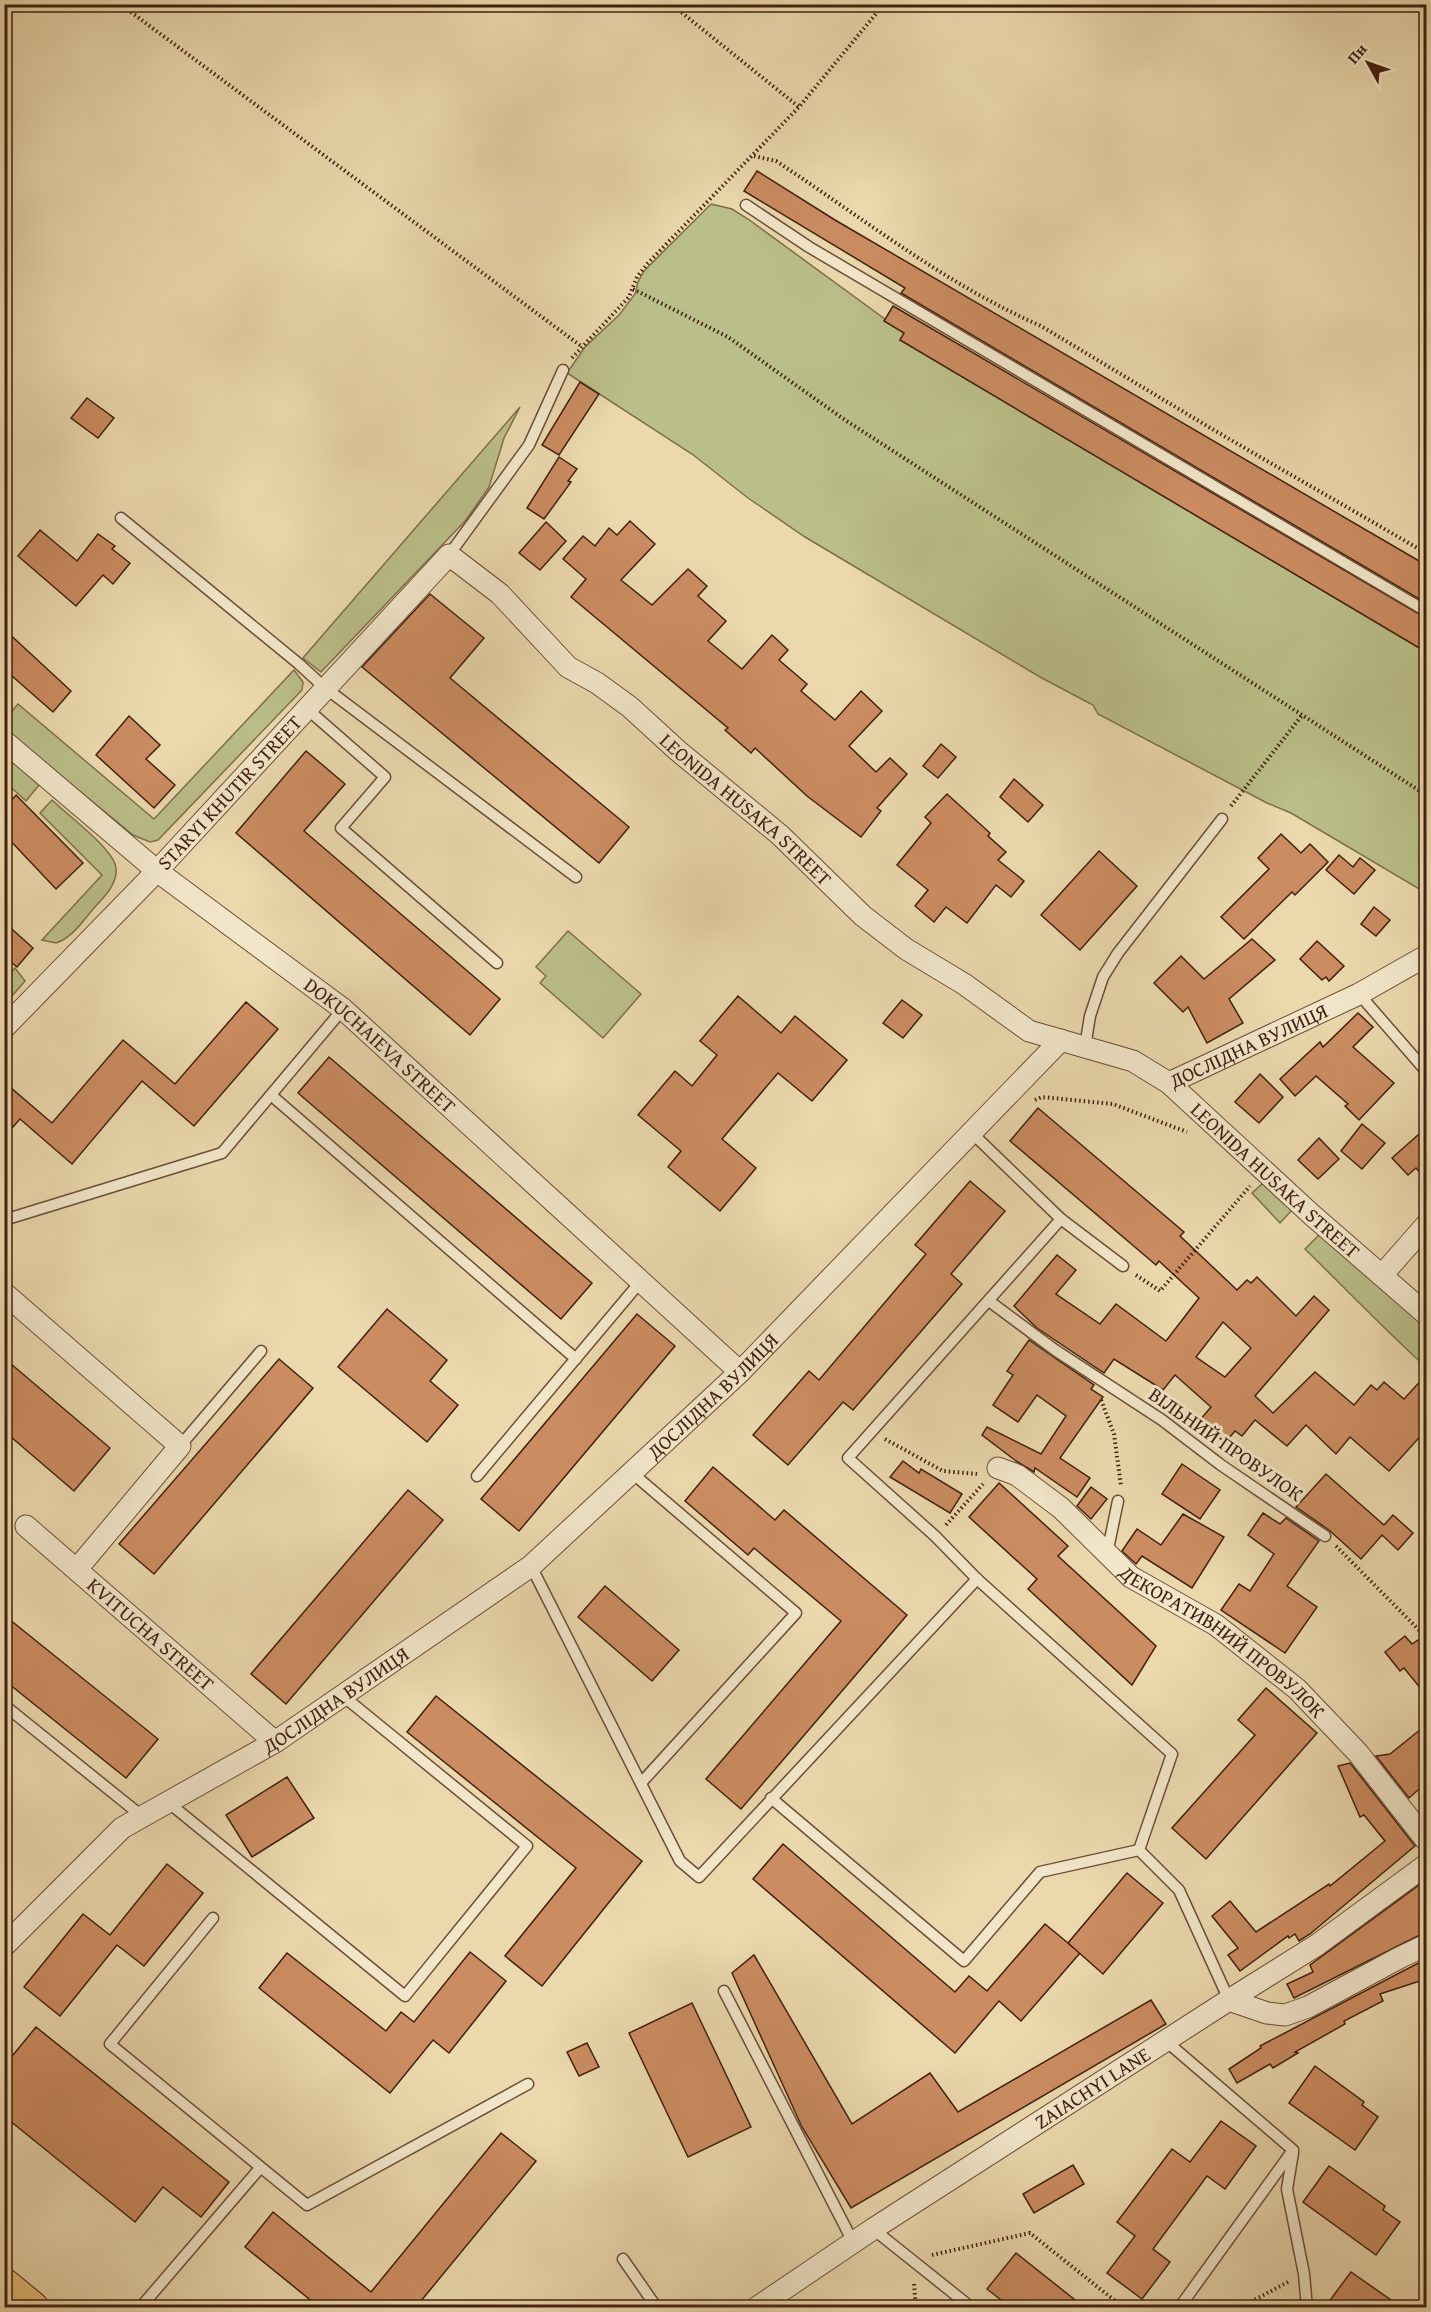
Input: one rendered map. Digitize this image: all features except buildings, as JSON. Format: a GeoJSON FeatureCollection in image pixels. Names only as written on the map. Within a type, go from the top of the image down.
{"type":"FeatureCollection","features":[{"type":"Feature","properties":{"kind":"main road"},"geometry":{"type":"LineString","coordinates":[[4,2285],[32,2307]]}},
{"type":"Feature","properties":{"kind":"street","name":"STARYI KHUTIR STREET"},"geometry":{"type":"LineString","coordinates":[[4,1028],[157,871],[324,687],[449,555]]}},
{"type":"Feature","properties":{"kind":"street","name":"LEONIDA HUSAKA STREET"},"geometry":{"type":"LineString","coordinates":[[449,555],[500,594],[568,667],[611,692],[780,835],[870,922],[906,949],[964,984],[1029,1030],[1061,1040]]}},
{"type":"Feature","properties":{"kind":"street","name":"DOKUCHAIEVA STREET"},"geometry":{"type":"LineString","coordinates":[[4,741],[157,871],[342,1009],[740,1372]]}},
{"type":"Feature","properties":{"kind":"street","name":"ДОСЛІДНА ВУЛИЦЯ"},"geometry":{"type":"LineString","coordinates":[[4,1946],[122,1828],[275,1742],[531,1566],[740,1372],[1061,1040],[1133,1061],[1168,1083],[1359,994],[1426,956]]}},
{"type":"Feature","properties":{"kind":"street","name":"LEONIDA HUSAKA STREET"},"geometry":{"type":"LineString","coordinates":[[1168,1083],[1263,1171],[1426,1314]]}},
{"type":"Feature","properties":{"kind":"street"},"geometry":{"type":"LineString","coordinates":[[1383,1274],[1426,1225]]}},
{"type":"Feature","properties":{"kind":"street"},"geometry":{"type":"LineString","coordinates":[[4,1293],[180,1446],[77,1569]]}},
{"type":"Feature","properties":{"kind":"street","name":"ДЕКОРАТИВНИЙ ПРОВУЛОК"},"geometry":{"type":"LineString","coordinates":[[998,1468],[1017,1475],[1051,1500],[1080,1524],[1131,1577],[1230,1635],[1297,1689],[1358,1753],[1426,1840]]}},
{"type":"Feature","properties":{"kind":"street","name":"KVITUCHA STREET"},"geometry":{"type":"LineString","coordinates":[[26,1526],[275,1742]]}},
{"type":"Feature","properties":{"kind":"street","name":"ZAIACHYI LANE"},"geometry":{"type":"LineString","coordinates":[[756,2307],[873,2229],[1317,1945],[1426,1864]]}},
{"type":"Feature","properties":{"kind":"street"},"geometry":{"type":"LineString","coordinates":[[1229,2000],[1267,2013],[1285,2015],[1308,2007],[1426,1946]]}},
{"type":"Feature","properties":{"kind":"lane"},"geometry":{"type":"LineString","coordinates":[[746,205],[809,247],[1426,611]]}},
{"type":"Feature","properties":{"kind":"lane"},"geometry":{"type":"LineString","coordinates":[[449,555],[529,445],[563,370]]}},
{"type":"Feature","properties":{"kind":"lane"},"geometry":{"type":"LineString","coordinates":[[121,518],[324,687],[576,878]]}},
{"type":"Feature","properties":{"kind":"lane"},"geometry":{"type":"LineString","coordinates":[[306,708],[385,777],[341,828],[497,963]]}},
{"type":"Feature","properties":{"kind":"lane"},"geometry":{"type":"LineString","coordinates":[[1085,1047],[1090,1016],[1103,977],[1118,953],[1222,819]]}},
{"type":"Feature","properties":{"kind":"lane"},"geometry":{"type":"LineString","coordinates":[[1359,994],[1426,1071]]}},
{"type":"Feature","properties":{"kind":"lane"},"geometry":{"type":"LineString","coordinates":[[4,1220],[222,1154],[342,1009]]}},
{"type":"Feature","properties":{"kind":"lane"},"geometry":{"type":"LineString","coordinates":[[271,1095],[576,1359]]}},
{"type":"Feature","properties":{"kind":"lane"},"geometry":{"type":"LineString","coordinates":[[972,1133],[1061,1219],[1123,1266]]}},
{"type":"Feature","properties":{"kind":"lane"},"geometry":{"type":"LineString","coordinates":[[1061,1219],[848,1458],[935,1536],[977,1579],[1172,1754],[1139,1850]]}},
{"type":"Feature","properties":{"kind":"lane"},"geometry":{"type":"LineString","coordinates":[[477,1476],[641,1281]]}},
{"type":"Feature","properties":{"kind":"lane","name":"ВІЛЬНИЙ ПРОВУЛОК"},"geometry":{"type":"LineString","coordinates":[[989,1301],[1055,1350],[1162,1420],[1221,1465],[1325,1536]]}},
{"type":"Feature","properties":{"kind":"lane"},"geometry":{"type":"LineString","coordinates":[[180,1446],[261,1351]]}},
{"type":"Feature","properties":{"kind":"lane"},"geometry":{"type":"LineString","coordinates":[[632,1472],[796,1613],[641,1784]]}},
{"type":"Feature","properties":{"kind":"lane"},"geometry":{"type":"LineString","coordinates":[[1107,1554],[1118,1502]]}},
{"type":"Feature","properties":{"kind":"lane"},"geometry":{"type":"LineString","coordinates":[[531,1566],[680,1861],[699,1877],[977,1579]]}},
{"type":"Feature","properties":{"kind":"lane"},"geometry":{"type":"LineString","coordinates":[[169,1803],[405,1996],[527,1846],[343,1696]]}},
{"type":"Feature","properties":{"kind":"lane"},"geometry":{"type":"LineString","coordinates":[[4,1705],[143,1817]]}},
{"type":"Feature","properties":{"kind":"lane"},"geometry":{"type":"LineString","coordinates":[[771,1798],[964,1961],[1041,1872],[1139,1850]]}},
{"type":"Feature","properties":{"kind":"lane"},"geometry":{"type":"LineString","coordinates":[[1139,1850],[1179,1890],[1229,2000]]}},
{"type":"Feature","properties":{"kind":"lane"},"geometry":{"type":"LineString","coordinates":[[213,1918],[110,2044],[307,2205],[528,2085]]}},
{"type":"Feature","properties":{"kind":"lane"},"geometry":{"type":"LineString","coordinates":[[724,1991],[853,2242]]}},
{"type":"Feature","properties":{"kind":"lane"},"geometry":{"type":"LineString","coordinates":[[1167,2042],[1293,2150]]}},
{"type":"Feature","properties":{"kind":"lane"},"geometry":{"type":"LineString","coordinates":[[1293,2150],[1287,2189],[1304,2274],[1307,2307]]}},
{"type":"Feature","properties":{"kind":"lane"},"geometry":{"type":"LineString","coordinates":[[1179,2307],[1293,2150]]}},
{"type":"Feature","properties":{"kind":"lane"},"geometry":{"type":"LineString","coordinates":[[140,2307],[260,2168]]}},
{"type":"Feature","properties":{"kind":"lane"},"geometry":{"type":"LineString","coordinates":[[873,2229],[972,2307]]}},
{"type":"Feature","properties":{"kind":"lane"},"geometry":{"type":"LineString","coordinates":[[623,2259],[657,2307]]}},
{"type":"Feature","properties":{"kind":"path"},"geometry":{"type":"LineString","coordinates":[[120,4],[581,346],[614,316],[648,263],[799,107],[884,4]]}},
{"type":"Feature","properties":{"kind":"path"},"geometry":{"type":"LineString","coordinates":[[671,4],[799,107]]}},
{"type":"Feature","properties":{"kind":"path"},"geometry":{"type":"LineString","coordinates":[[754,156],[776,161],[915,257],[1016,315],[1041,326],[1212,429],[1426,553]]}},
{"type":"Feature","properties":{"kind":"path"},"geometry":{"type":"LineString","coordinates":[[633,289],[728,337],[846,420],[1426,795]]}},
{"type":"Feature","properties":{"kind":"path"},"geometry":{"type":"LineString","coordinates":[[1222,819],[1303,714]]}},
{"type":"Feature","properties":{"kind":"path"},"geometry":{"type":"LineString","coordinates":[[1032,1101],[1042,1097],[1113,1104],[1189,1133]]}},
{"type":"Feature","properties":{"kind":"path"},"geometry":{"type":"LineString","coordinates":[[1123,1266],[1160,1291],[1263,1171]]}},
{"type":"Feature","properties":{"kind":"path"},"geometry":{"type":"LineString","coordinates":[[1101,1400],[1114,1434],[1121,1485],[1118,1502]]}},
{"type":"Feature","properties":{"kind":"path"},"geometry":{"type":"LineString","coordinates":[[872,1431],[915,1458],[943,1471],[977,1474],[998,1468]]}},
{"type":"Feature","properties":{"kind":"path"},"geometry":{"type":"LineString","coordinates":[[935,1536],[998,1468]]}},
{"type":"Feature","properties":{"kind":"path"},"geometry":{"type":"LineString","coordinates":[[1325,1536],[1426,1637]]}},
{"type":"Feature","properties":{"kind":"path"},"geometry":{"type":"LineString","coordinates":[[911,2259],[1030,2233],[1124,2307]]}},
{"type":"Feature","properties":{"kind":"path"},"geometry":{"type":"LineString","coordinates":[[1239,2307],[1304,2274]]}},
{"type":"Feature","properties":{"kind":"green space"},"geometry":{"type":"Polygon","coordinates":[[[711,204],[732,209],[748,219],[904,333],[900,340],[1426,652],[1426,893],[1291,813],[1267,803],[1098,714],[1093,705],[1040,677],[805,537],[748,498],[692,454],[567,373],[585,347],[619,315],[635,294],[644,271],[711,204]]]}},
{"type":"Feature","properties":{"kind":"green space"},"geometry":{"type":"Polygon","coordinates":[[[520,407],[504,438],[489,487],[466,520],[321,672],[303,658],[520,407]]]}},
{"type":"Feature","properties":{"kind":"green space"},"geometry":{"type":"Polygon","coordinates":[[[294,670],[303,682],[302,690],[158,840],[150,842],[133,835],[5,730],[5,719],[18,704],[154,819],[294,670]]]}},
{"type":"Feature","properties":{"kind":"green space"},"geometry":{"type":"Polygon","coordinates":[[[4,748],[34,772],[30,777],[39,785],[26,801],[5,782],[4,748]]]}},
{"type":"Feature","properties":{"kind":"green space"},"geometry":{"type":"Polygon","coordinates":[[[52,800],[99,842],[113,860],[116,868],[115,880],[105,895],[72,933],[56,943],[42,940],[102,875],[40,813],[52,800]]]}},
{"type":"Feature","properties":{"kind":"green space"},"geometry":{"type":"Polygon","coordinates":[[[568,931],[641,994],[603,1038],[540,983],[546,976],[536,967],[568,931]]]}},
{"type":"Feature","properties":{"kind":"green space"},"geometry":{"type":"Polygon","coordinates":[[[15,968],[25,981],[5,1004],[5,979],[15,968]]]}},
{"type":"Feature","properties":{"kind":"green space"},"geometry":{"type":"Polygon","coordinates":[[[1263,1183],[1292,1210],[1280,1223],[1252,1193],[1263,1183]]]}},
{"type":"Feature","properties":{"kind":"green space"},"geometry":{"type":"Polygon","coordinates":[[[1319,1235],[1426,1325],[1426,1367],[1305,1249],[1319,1235]]]}}]}
